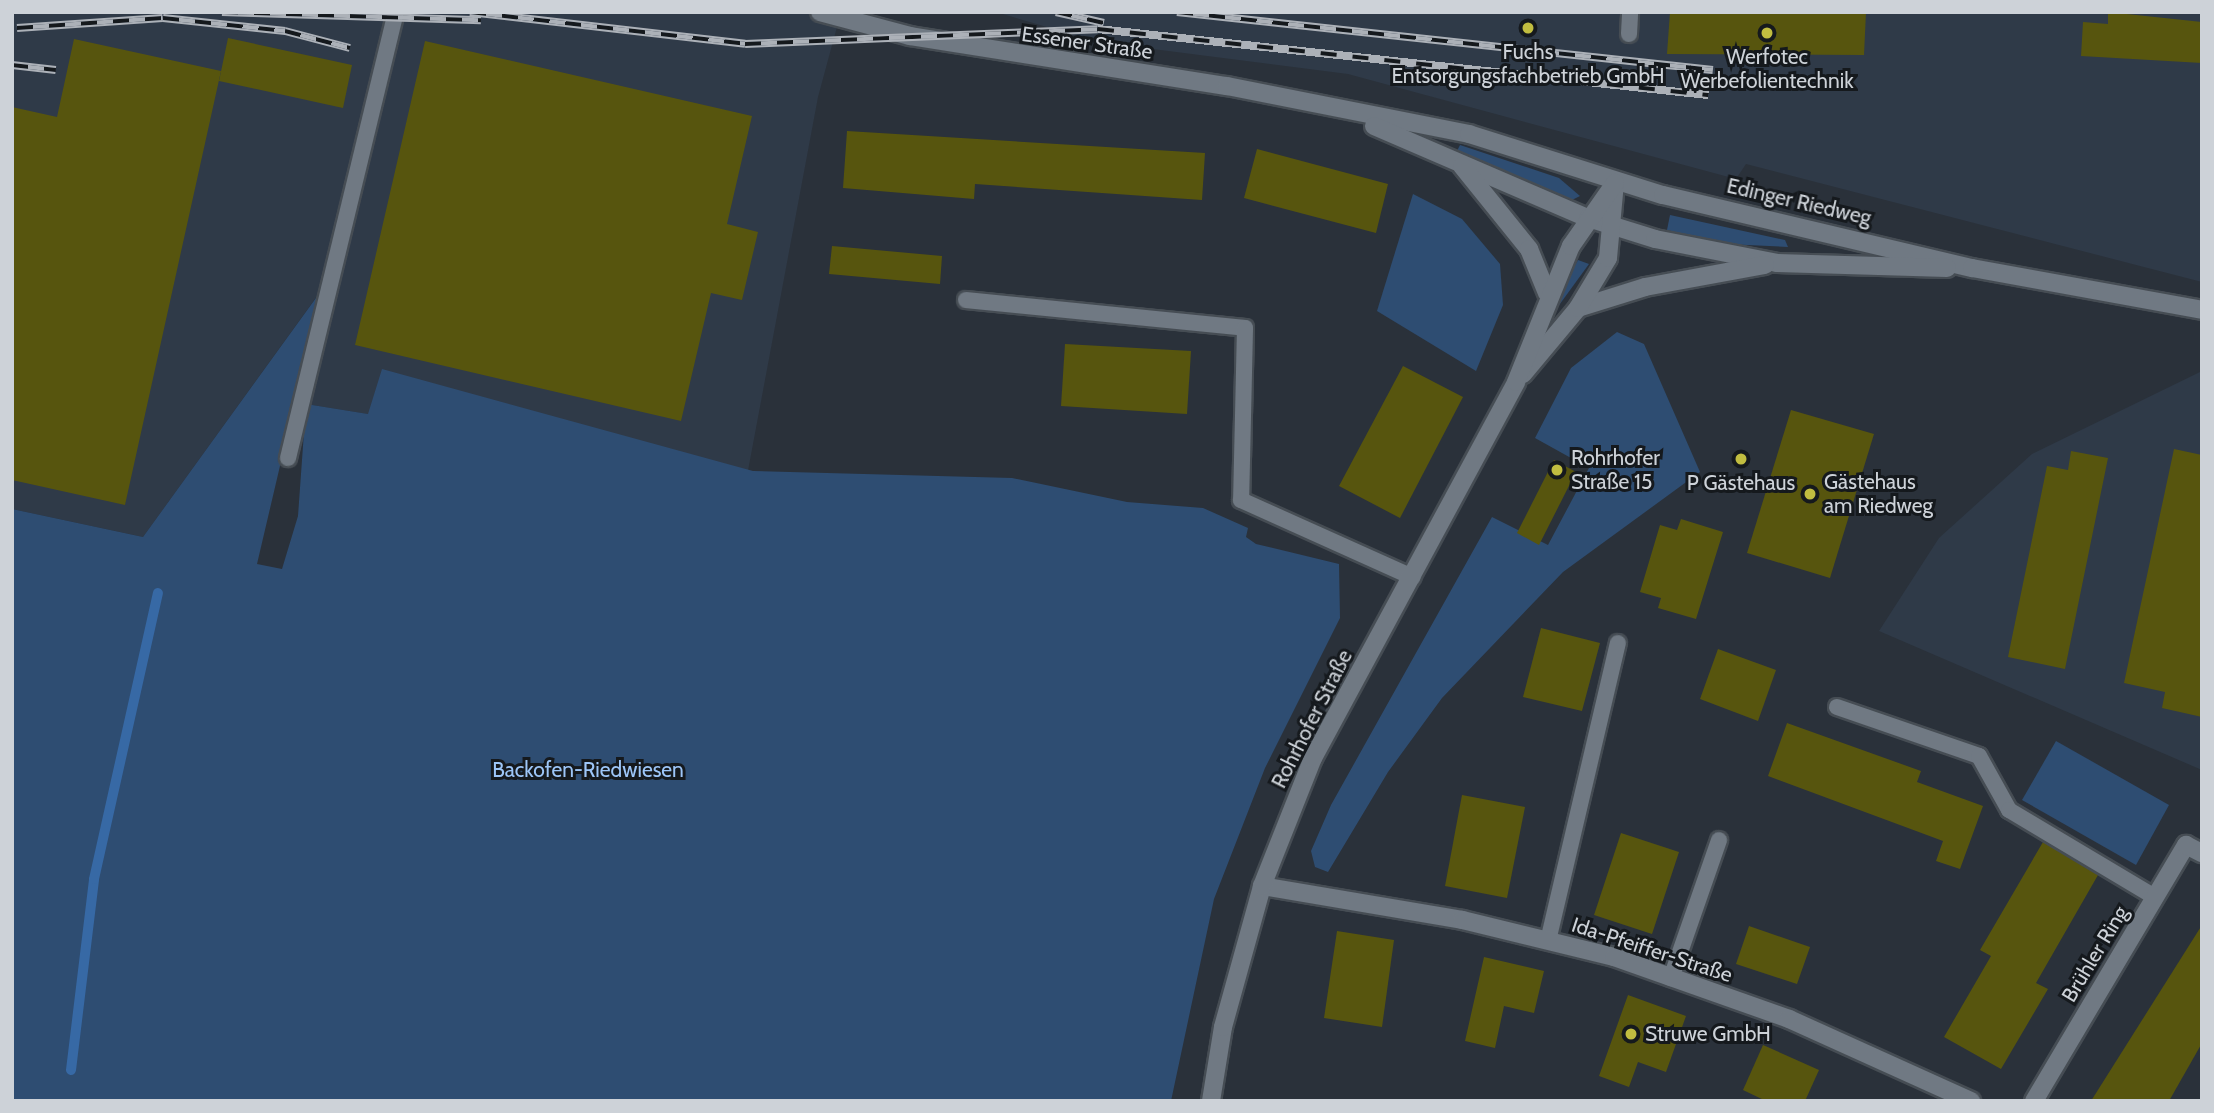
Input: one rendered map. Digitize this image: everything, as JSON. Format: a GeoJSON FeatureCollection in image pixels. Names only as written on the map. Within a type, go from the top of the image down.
{"type":"FeatureCollection","features":[{"type":"Feature","properties":{"kind":"main road","name":"Essener Straße"},"geometry":{"type":"LineString","coordinates":[[821,12],[909,36],[1227,86],[1348,115],[1469,134],[1615,183]]}},
{"type":"Feature","properties":{"kind":"main road","name":"Essener Straße"},"geometry":{"type":"LineString","coordinates":[[1348,115],[1615,228]]}},
{"type":"Feature","properties":{"kind":"main road"},"geometry":{"type":"LineString","coordinates":[[1459,163],[1529,248],[1547,293]]}},
{"type":"Feature","properties":{"kind":"main road","name":"Rohrhofer Straße"},"geometry":{"type":"LineString","coordinates":[[1211,1101],[1223,1027],[1262,886],[1313,758],[1516,382],[1547,293],[1588,218],[1615,183]]}},
{"type":"Feature","properties":{"kind":"main road","name":"Rohrhofer Straße"},"geometry":{"type":"LineString","coordinates":[[1516,382],[1578,308],[1608,258],[1615,228],[1615,183]]}},
{"type":"Feature","properties":{"kind":"main road","name":"Edinger Riedweg"},"geometry":{"type":"LineString","coordinates":[[1615,183],[1972,268],[2202,310]]}},
{"type":"Feature","properties":{"kind":"main road","name":"Edinger Riedweg"},"geometry":{"type":"LineString","coordinates":[[1615,228],[1777,263],[1972,268]]}},
{"type":"Feature","properties":{"kind":"main road"},"geometry":{"type":"LineString","coordinates":[[1578,308],[1646,287],[1777,263]]}},
{"type":"Feature","properties":{"kind":"main road","name":"Brühler Ring"},"geometry":{"type":"LineString","coordinates":[[2034,1101],[2186,845],[2202,853]]}},
{"type":"Feature","properties":{"kind":"main road","name":"Ida-Pfeiffer-Straße"},"geometry":{"type":"LineString","coordinates":[[1262,886],[1548,941],[1671,978],[1789,1018],[1971,1101]]}},
{"type":"Feature","properties":{"kind":"lane"},"geometry":{"type":"LineString","coordinates":[[288,458],[396,12]]}},
{"type":"Feature","properties":{"kind":"lane"},"geometry":{"type":"LineString","coordinates":[[1629,34],[1630,12]]}},
{"type":"Feature","properties":{"kind":"lane"},"geometry":{"type":"LineString","coordinates":[[966,300],[1245,328],[1241,499],[1412,577]]}},
{"type":"Feature","properties":{"kind":"lane"},"geometry":{"type":"LineString","coordinates":[[1548,941],[1618,643]]}},
{"type":"Feature","properties":{"kind":"lane"},"geometry":{"type":"LineString","coordinates":[[1837,707],[1979,756],[2009,810],[2155,897]]}},
{"type":"Feature","properties":{"kind":"lane"},"geometry":{"type":"LineString","coordinates":[[1671,978],[1719,840]]}},
{"type":"Feature","properties":{"kind":"shaded area"},"geometry":{"type":"Polygon","coordinates":[[[12,12],[841,12],[818,97],[747,476],[306,404],[320,292],[143,537],[12,509],[12,12]]]}},
{"type":"Feature","properties":{"kind":"shaded area"},"geometry":{"type":"Polygon","coordinates":[[[996,12],[2202,12],[2202,282],[1746,164],[1736,179],[1348,74],[1098,42],[996,12]]]}},
{"type":"Feature","properties":{"kind":"shaded area"},"geometry":{"type":"Polygon","coordinates":[[[2202,371],[2202,770],[1879,631],[1939,538],[2032,454],[2202,371]]]}},
{"type":"Feature","properties":{"kind":"green space"},"geometry":{"type":"Polygon","coordinates":[[[1460,145],[1559,178],[1580,196],[1570,201],[1457,151],[1460,145]]]}},
{"type":"Feature","properties":{"kind":"green space"},"geometry":{"type":"Polygon","coordinates":[[[1413,194],[1462,219],[1500,264],[1503,305],[1476,371],[1377,311],[1413,194]]]}},
{"type":"Feature","properties":{"kind":"green space"},"geometry":{"type":"Polygon","coordinates":[[[1670,215],[1785,240],[1788,247],[1725,244],[1667,230],[1670,215]]]}},
{"type":"Feature","properties":{"kind":"green space"},"geometry":{"type":"Polygon","coordinates":[[[1578,260],[1589,264],[1549,319],[1547,314],[1578,260]]]}},
{"type":"Feature","properties":{"kind":"green space","name":"Backofen-Riedwiesen"},"geometry":{"type":"Polygon","coordinates":[[[321,291],[257,564],[282,569],[298,516],[306,404],[368,414],[382,369],[753,471],[1012,478],[1127,502],[1203,508],[1248,528],[1246,537],[1256,544],[1339,564],[1340,618],[1265,768],[1214,899],[1171,1101],[12,1101],[12,509],[143,537],[321,291]]]}},
{"type":"Feature","properties":{"kind":"green space"},"geometry":{"type":"Polygon","coordinates":[[[1617,332],[1644,344],[1700,472],[1563,572],[1442,698],[1388,772],[1328,872],[1315,867],[1311,851],[1331,805],[1492,517],[1548,545],[1589,468],[1535,438],[1571,368],[1617,332]]]}},
{"type":"Feature","properties":{"kind":"green space"},"geometry":{"type":"Polygon","coordinates":[[[2056,741],[2169,805],[2136,865],[2022,800],[2056,741]]]}},
{"type":"Feature","properties":{"kind":"building","name":"Werfotec Werbefolientechnik"},"geometry":{"type":"Polygon","coordinates":[[[1670,12],[1866,12],[1864,55],[1667,54],[1670,12]]]}},
{"type":"Feature","properties":{"kind":"building"},"geometry":{"type":"Polygon","coordinates":[[[2108,12],[2202,22],[2202,63],[2081,56],[2083,22],[2108,24],[2108,12]]]}},
{"type":"Feature","properties":{"kind":"building"},"geometry":{"type":"Polygon","coordinates":[[[228,38],[352,65],[343,108],[219,81],[228,38]]]}},
{"type":"Feature","properties":{"kind":"building"},"geometry":{"type":"Polygon","coordinates":[[[74,39],[221,71],[125,505],[12,480],[12,107],[57,117],[74,39]]]}},
{"type":"Feature","properties":{"kind":"building"},"geometry":{"type":"Polygon","coordinates":[[[425,41],[752,116],[727,224],[758,232],[742,300],[711,293],[681,421],[355,345],[425,41]]]}},
{"type":"Feature","properties":{"kind":"building"},"geometry":{"type":"Polygon","coordinates":[[[847,131],[1205,153],[1202,200],[975,184],[974,199],[843,188],[847,131]]]}},
{"type":"Feature","properties":{"kind":"building"},"geometry":{"type":"Polygon","coordinates":[[[1257,149],[1388,184],[1376,233],[1244,198],[1257,149]]]}},
{"type":"Feature","properties":{"kind":"building"},"geometry":{"type":"Polygon","coordinates":[[[832,246],[942,256],[940,284],[829,274],[832,246]]]}},
{"type":"Feature","properties":{"kind":"building"},"geometry":{"type":"Polygon","coordinates":[[[1065,344],[1191,351],[1187,414],[1061,406],[1065,344]]]}},
{"type":"Feature","properties":{"kind":"building"},"geometry":{"type":"Polygon","coordinates":[[[1403,366],[1463,397],[1400,518],[1339,486],[1403,366]]]}},
{"type":"Feature","properties":{"kind":"building","name":"Gästehaus am Riedweg"},"geometry":{"type":"Polygon","coordinates":[[[1791,410],[1874,434],[1830,578],[1747,553],[1791,410]]]}},
{"type":"Feature","properties":{"kind":"building"},"geometry":{"type":"Polygon","coordinates":[[[2174,449],[2202,455],[2202,717],[2162,708],[2165,692],[2124,683],[2174,449]]]}},
{"type":"Feature","properties":{"kind":"building"},"geometry":{"type":"Polygon","coordinates":[[[2071,451],[2108,458],[2065,669],[2008,657],[2047,466],[2068,470],[2071,451]]]}},
{"type":"Feature","properties":{"kind":"building"},"geometry":{"type":"Polygon","coordinates":[[[1554,460],[1576,472],[1539,545],[1517,533],[1554,460]]]}},
{"type":"Feature","properties":{"kind":"building"},"geometry":{"type":"Polygon","coordinates":[[[1681,519],[1723,532],[1696,619],[1658,608],[1661,598],[1640,592],[1660,525],[1677,530],[1681,519]]]}},
{"type":"Feature","properties":{"kind":"building"},"geometry":{"type":"Polygon","coordinates":[[[1541,628],[1600,643],[1582,711],[1523,697],[1541,628]]]}},
{"type":"Feature","properties":{"kind":"building"},"geometry":{"type":"Polygon","coordinates":[[[1718,649],[1776,670],[1758,721],[1700,699],[1718,649]]]}},
{"type":"Feature","properties":{"kind":"building"},"geometry":{"type":"Polygon","coordinates":[[[1787,723],[1921,771],[1917,782],[1983,806],[1960,869],[1936,861],[1943,841],[1768,776],[1787,723]]]}},
{"type":"Feature","properties":{"kind":"building"},"geometry":{"type":"Polygon","coordinates":[[[1462,795],[1525,807],[1507,898],[1445,886],[1462,795]]]}},
{"type":"Feature","properties":{"kind":"building"},"geometry":{"type":"Polygon","coordinates":[[[1621,833],[1679,852],[1652,934],[1594,915],[1621,833]]]}},
{"type":"Feature","properties":{"kind":"building"},"geometry":{"type":"Polygon","coordinates":[[[2043,842],[2098,875],[2036,983],[2048,989],[2001,1069],[1944,1037],[1991,956],[1980,950],[2043,842]]]}},
{"type":"Feature","properties":{"kind":"building"},"geometry":{"type":"Polygon","coordinates":[[[2202,925],[2202,1043],[2169,1101],[2091,1101],[2202,925]]]}},
{"type":"Feature","properties":{"kind":"building"},"geometry":{"type":"Polygon","coordinates":[[[1749,926],[1810,947],[1797,984],[1736,964],[1749,926]]]}},
{"type":"Feature","properties":{"kind":"building"},"geometry":{"type":"Polygon","coordinates":[[[1337,931],[1394,940],[1382,1027],[1324,1018],[1337,931]]]}},
{"type":"Feature","properties":{"kind":"building"},"geometry":{"type":"Polygon","coordinates":[[[1484,957],[1544,971],[1534,1013],[1504,1006],[1495,1048],[1465,1041],[1484,957]]]}},
{"type":"Feature","properties":{"kind":"building","name":"Struwe GmbH"},"geometry":{"type":"Polygon","coordinates":[[[1628,995],[1686,1016],[1666,1072],[1638,1062],[1629,1087],[1599,1076],[1628,995]]]}},
{"type":"Feature","properties":{"kind":"building"},"geometry":{"type":"Polygon","coordinates":[[[1763,1045],[1819,1070],[1805,1101],[1766,1101],[1743,1090],[1763,1045]]]}},
{"type":"Feature","properties":{"kind":"waterway"},"geometry":{"type":"LineString","coordinates":[[71,1070],[94,879],[158,593]]}},
{"type":"Feature","properties":{"kind":"railway"},"geometry":{"type":"LineString","coordinates":[[222,12],[481,20]]}},
{"type":"Feature","properties":{"kind":"railway"},"geometry":{"type":"LineString","coordinates":[[470,12],[745,44],[1098,29],[1708,95]]}},
{"type":"Feature","properties":{"kind":"railway"},"geometry":{"type":"LineString","coordinates":[[1056,12],[1104,23]]}},
{"type":"Feature","properties":{"kind":"railway"},"geometry":{"type":"LineString","coordinates":[[1177,12],[1713,70]]}},
{"type":"Feature","properties":{"kind":"railway"},"geometry":{"type":"LineString","coordinates":[[17,28],[163,18],[285,31],[350,48]]}},
{"type":"Feature","properties":{"kind":"railway"},"geometry":{"type":"LineString","coordinates":[[12,65],[56,70]]}},
{"type":"Feature","properties":{"kind":"place","name":"Fuchs Entsorgungsfachbetrieb GmbH"},"geometry":{"type":"Point","coordinates":[1528,28]}},
{"type":"Feature","properties":{"kind":"place","name":"Werfotec Werbefolientechnik"},"geometry":{"type":"Point","coordinates":[1767,33]}},
{"type":"Feature","properties":{"kind":"place","name":"P Gästehaus"},"geometry":{"type":"Point","coordinates":[1741,459]}},
{"type":"Feature","properties":{"kind":"place","name":"Rohrhofer Straße 15"},"geometry":{"type":"Point","coordinates":[1557,470]}},
{"type":"Feature","properties":{"kind":"place","name":"Gästehaus am Riedweg"},"geometry":{"type":"Point","coordinates":[1810,494]}},
{"type":"Feature","properties":{"kind":"place","name":"Struwe GmbH"},"geometry":{"type":"Point","coordinates":[1631,1034]}}]}
